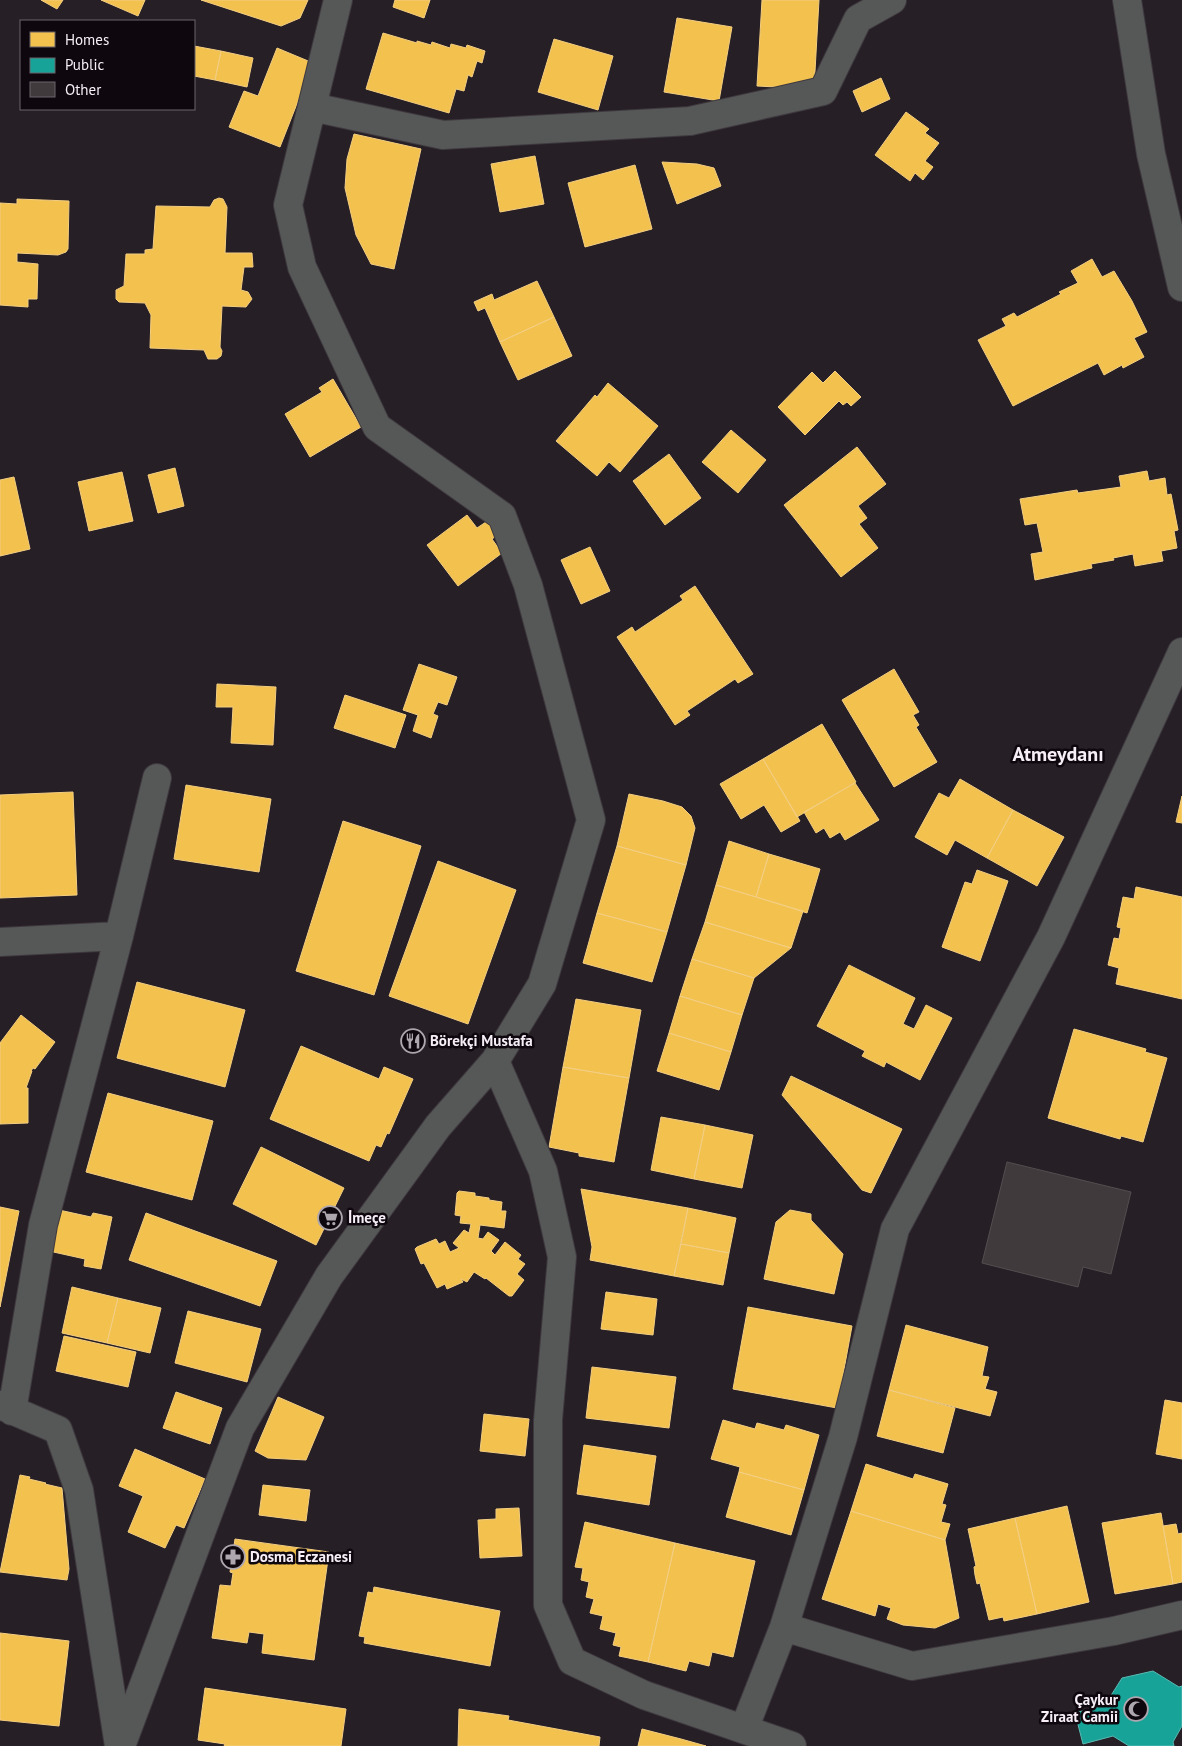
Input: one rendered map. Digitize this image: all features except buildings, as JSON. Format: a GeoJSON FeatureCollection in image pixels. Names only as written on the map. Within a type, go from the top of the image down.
{"type":"FeatureCollection","features":[{"type":"Feature","properties":{"kind":"street"},"geometry":{"type":"LineString","coordinates":[[120,1746],[240,1428],[329,1276],[438,1126],[495,1061],[542,984],[591,820],[528,585],[502,516],[377,427],[302,266],[288,205],[338,0]]}},
{"type":"Feature","properties":{"kind":"street"},"geometry":{"type":"LineString","coordinates":[[312,107],[443,135],[690,121],[823,91],[858,19],[892,0]]}},
{"type":"Feature","properties":{"kind":"street"},"geometry":{"type":"LineString","coordinates":[[1127,0],[1151,154],[1182,287]]}},
{"type":"Feature","properties":{"kind":"street"},"geometry":{"type":"LineString","coordinates":[[744,1730],[784,1627],[844,1437],[895,1229],[1051,937],[1181,658]]}},
{"type":"Feature","properties":{"kind":"street"},"geometry":{"type":"LineString","coordinates":[[120,1746],[79,1490],[58,1430],[6,1408],[43,1224],[157,778]]}},
{"type":"Feature","properties":{"kind":"street"},"geometry":{"type":"LineString","coordinates":[[0,942],[118,936]]}},
{"type":"Feature","properties":{"kind":"street"},"geometry":{"type":"LineString","coordinates":[[495,1061],[543,1171],[562,1257],[548,1420],[548,1605],[572,1661],[644,1695],[792,1746]]}},
{"type":"Feature","properties":{"kind":"street"},"geometry":{"type":"LineString","coordinates":[[784,1627],[912,1666],[1114,1631],[1182,1615]]}},
{"type":"Feature","properties":{"kind":"place","name":"Börekçi Mustafa"},"geometry":{"type":"Point","coordinates":[413,1041]}},
{"type":"Feature","properties":{"kind":"place","name":"İmeçe"},"geometry":{"type":"Point","coordinates":[330,1218]}},
{"type":"Feature","properties":{"kind":"place","name":"Dosma Eczanesi"},"geometry":{"type":"Point","coordinates":[233,1557]}},
{"type":"Feature","properties":{"kind":"place","name":"Çaykur Ziraat Camii"},"geometry":{"type":"Point","coordinates":[1136,1709]}},
{"type":"Feature","properties":{"kind":"district","name":"Atmeydanı"},"geometry":{"type":"Point","coordinates":[1058,754]}}]}
